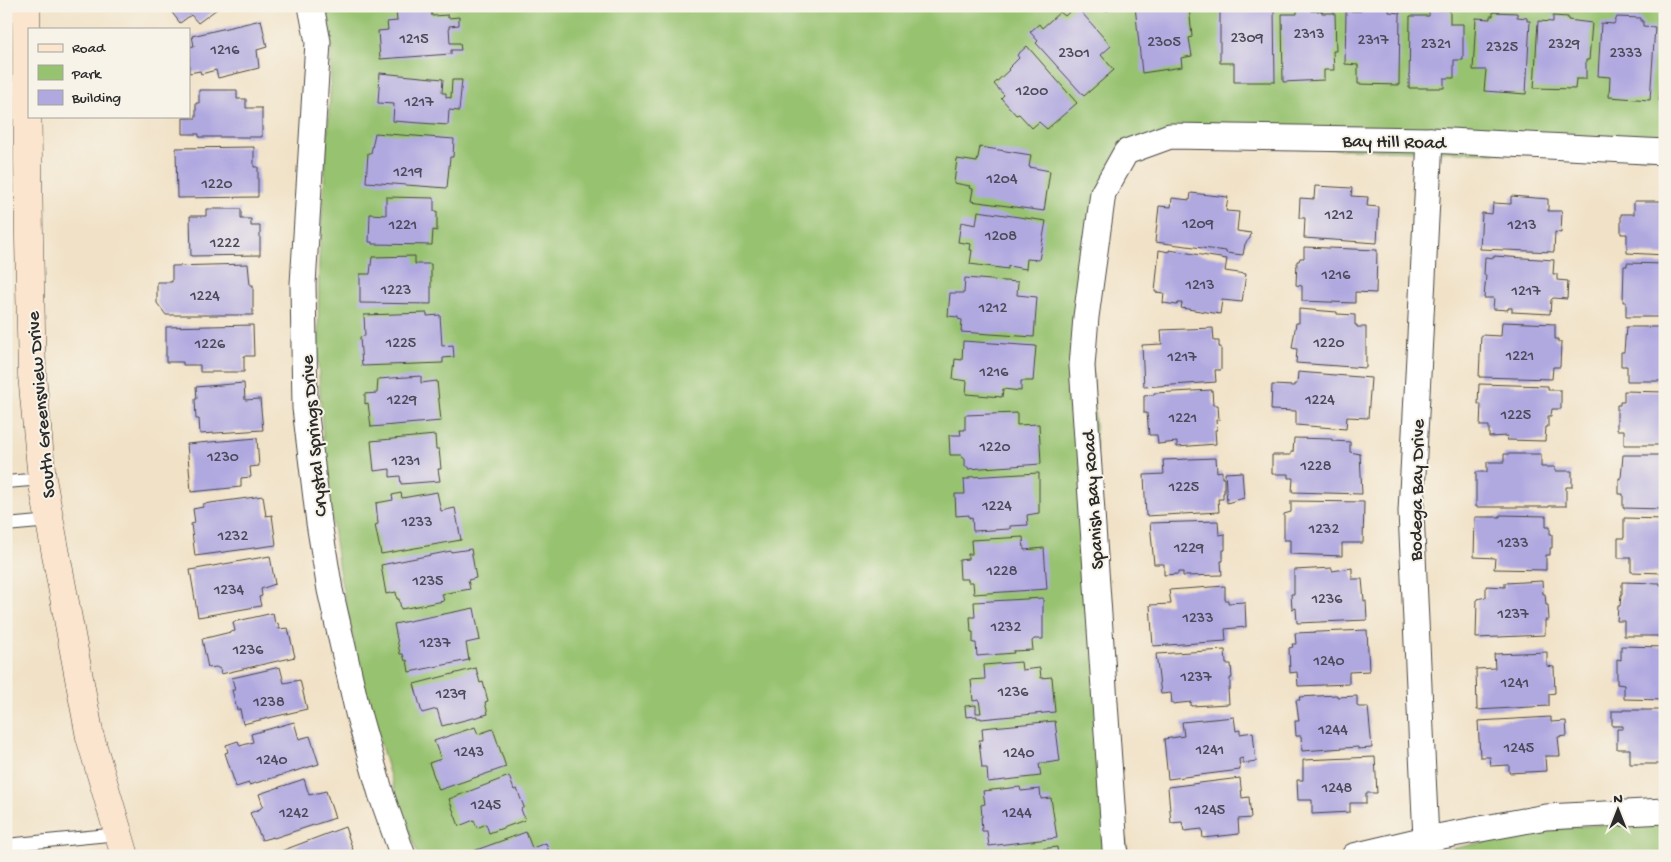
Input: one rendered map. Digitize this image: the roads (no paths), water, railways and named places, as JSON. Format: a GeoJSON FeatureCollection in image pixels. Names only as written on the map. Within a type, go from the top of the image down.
{"type":"FeatureCollection","features":[{"type":"Feature","properties":{"kind":"street","name":"South Greensview Drive"},"geometry":{"type":"LineString","coordinates":[[26,6],[32,375],[42,479],[90,737],[122,845]]}},
{"type":"Feature","properties":{"kind":"street","name":"Crystal Springs Drive"},"geometry":{"type":"LineString","coordinates":[[311,6],[318,42],[303,297],[306,408],[319,523],[330,590],[358,713],[381,794],[404,856]]}},
{"type":"Feature","properties":{"kind":"street","name":"Bay Hill Road"},"geometry":{"type":"LineString","coordinates":[[1126,152],[1170,136],[1430,140],[1665,152]]}},
{"type":"Feature","properties":{"kind":"street","name":"Bodega Bay Drive"},"geometry":{"type":"LineString","coordinates":[[1426,839],[1411,512],[1430,140]]}},
{"type":"Feature","properties":{"kind":"street","name":"Spanish Bay Road"},"geometry":{"type":"LineString","coordinates":[[1117,856],[1114,849],[1082,366],[1086,317],[1103,193],[1126,152]]}},
{"type":"Feature","properties":{"kind":"street"},"geometry":{"type":"LineString","coordinates":[[1354,856],[1426,839],[1546,817],[1665,811]]}},
{"type":"Feature","properties":{"kind":"lane"},"geometry":{"type":"LineString","coordinates":[[6,482],[42,479]]}},
{"type":"Feature","properties":{"kind":"lane"},"geometry":{"type":"LineString","coordinates":[[6,525],[50,521]]}},
{"type":"Feature","properties":{"kind":"lane"},"geometry":{"type":"LineString","coordinates":[[6,845],[122,845]]}}]}
